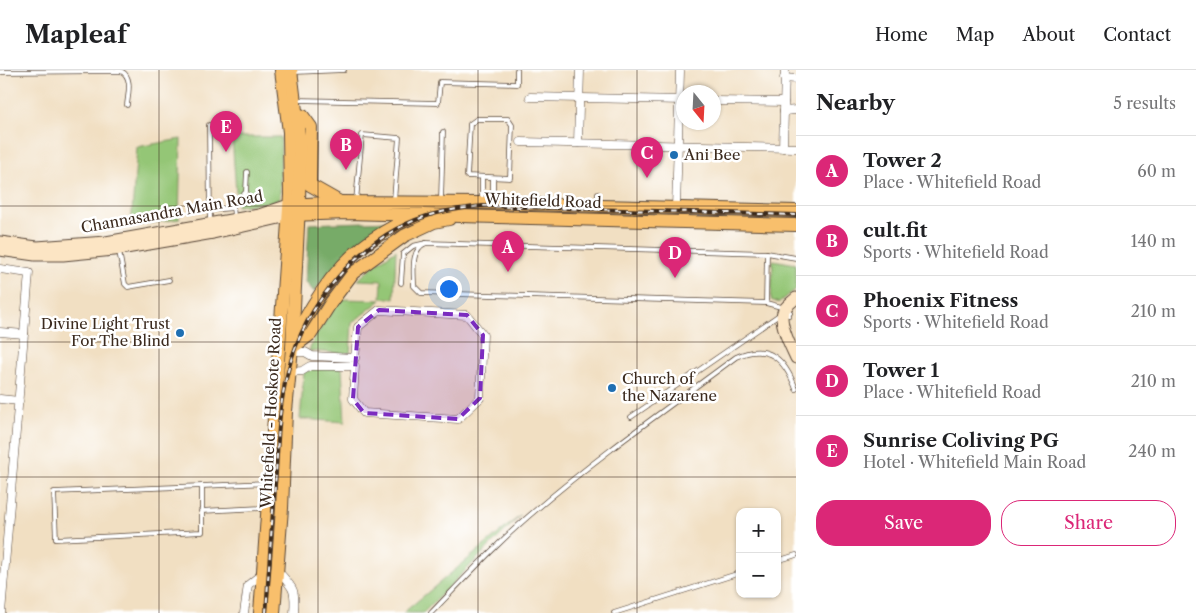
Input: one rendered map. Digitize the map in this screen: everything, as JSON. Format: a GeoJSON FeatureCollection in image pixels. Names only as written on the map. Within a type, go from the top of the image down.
{"type":"FeatureCollection","features":[{"type":"Feature","properties":{"kind":"main road"},"geometry":{"type":"LineString","coordinates":[[288,71],[295,101],[300,143],[294,210]]}},
{"type":"Feature","properties":{"kind":"main road"},"geometry":{"type":"LineString","coordinates":[[288,71],[289,132],[294,210]]}},
{"type":"Feature","properties":{"kind":"main road"},"geometry":{"type":"LineString","coordinates":[[297,114],[303,116],[311,127],[310,185],[340,202]]}},
{"type":"Feature","properties":{"kind":"main road","name":"Whitefield Road"},"geometry":{"type":"LineString","coordinates":[[566,212],[598,200],[676,208],[707,204],[796,211]]}},
{"type":"Feature","properties":{"kind":"main road","name":"Whitefield Road"},"geometry":{"type":"LineString","coordinates":[[294,210],[340,202],[488,203],[549,211],[796,225]]}},
{"type":"Feature","properties":{"kind":"main road","name":"Whitefield Road"},"geometry":{"type":"LineString","coordinates":[[294,210],[466,215],[549,211]]}},
{"type":"Feature","properties":{"kind":"main road","name":"Channasandra Main Road"},"geometry":{"type":"LineString","coordinates":[[0,242],[36,251],[106,242],[210,224],[233,213],[260,215],[294,210]]}},
{"type":"Feature","properties":{"kind":"main road","name":"Channasandra Main Road"},"geometry":{"type":"LineString","coordinates":[[0,250],[89,253],[213,233],[294,210]]}},
{"type":"Feature","properties":{"kind":"main road","name":"Whitefield - Hoskote Road"},"geometry":{"type":"LineString","coordinates":[[274,613],[292,348],[294,210]]}},
{"type":"Feature","properties":{"kind":"main road","name":"Whitefield - Hoskote Road"},"geometry":{"type":"LineString","coordinates":[[260,613],[294,210]]}},
{"type":"Feature","properties":{"kind":"main road"},"geometry":{"type":"LineString","coordinates":[[292,348],[315,301],[348,258],[375,237],[396,224],[425,214]]}},
{"type":"Feature","properties":{"kind":"main road"},"geometry":{"type":"LineString","coordinates":[[292,348],[310,334],[354,273],[377,255],[404,236],[434,222],[466,215]]}},
{"type":"Feature","properties":{"kind":"main road"},"geometry":{"type":"LineString","coordinates":[[796,298],[788,311],[783,326],[796,358]]}},
{"type":"Feature","properties":{"kind":"main road"},"geometry":{"type":"LineString","coordinates":[[788,311],[789,324],[796,339]]}},
{"type":"Feature","properties":{"kind":"street"},"geometry":{"type":"LineString","coordinates":[[578,143],[580,70]]}},
{"type":"Feature","properties":{"kind":"street"},"geometry":{"type":"LineString","coordinates":[[680,70],[680,85]]}},
{"type":"Feature","properties":{"kind":"street"},"geometry":{"type":"LineString","coordinates":[[783,148],[784,74],[796,78]]}},
{"type":"Feature","properties":{"kind":"street"},"geometry":{"type":"LineString","coordinates":[[530,97],[676,100]]}},
{"type":"Feature","properties":{"kind":"street"},"geometry":{"type":"LineString","coordinates":[[721,102],[784,106],[796,110]]}},
{"type":"Feature","properties":{"kind":"street"},"geometry":{"type":"LineString","coordinates":[[676,208],[679,130]]}},
{"type":"Feature","properties":{"kind":"street"},"geometry":{"type":"LineString","coordinates":[[521,142],[796,148]]}},
{"type":"Feature","properties":{"kind":"street"},"geometry":{"type":"LineString","coordinates":[[0,268],[29,274],[1,613]]}},
{"type":"Feature","properties":{"kind":"street"},"geometry":{"type":"LineString","coordinates":[[379,310],[467,315],[483,335],[480,398],[458,419],[364,413],[353,399],[355,362],[358,328],[379,310]]}},
{"type":"Feature","properties":{"kind":"street"},"geometry":{"type":"LineString","coordinates":[[0,332],[24,334]]}},
{"type":"Feature","properties":{"kind":"street"},"geometry":{"type":"LineString","coordinates":[[292,348],[312,356],[355,362]]}},
{"type":"Feature","properties":{"kind":"street"},"geometry":{"type":"LineString","coordinates":[[310,366],[312,356]]}},
{"type":"Feature","properties":{"kind":"street"},"geometry":{"type":"LineString","coordinates":[[290,372],[302,371],[310,366],[355,362]]}},
{"type":"Feature","properties":{"kind":"street"},"geometry":{"type":"LineString","coordinates":[[0,399],[19,401]]}},
{"type":"Feature","properties":{"kind":"street"},"geometry":{"type":"LineString","coordinates":[[0,519],[9,520]]}},
{"type":"Feature","properties":{"kind":"street"},"geometry":{"type":"LineString","coordinates":[[277,570],[294,589],[296,596],[294,613]]}},
{"type":"Feature","properties":{"kind":"street"},"geometry":{"type":"LineString","coordinates":[[244,613],[248,585],[264,572]]}},
{"type":"Feature","properties":{"kind":"lane"},"geometry":{"type":"LineString","coordinates":[[288,71],[344,70]]}},
{"type":"Feature","properties":{"kind":"lane"},"geometry":{"type":"LineString","coordinates":[[295,101],[438,104],[440,82],[517,84],[517,70]]}},
{"type":"Feature","properties":{"kind":"lane"},"geometry":{"type":"LineString","coordinates":[[0,72],[121,71],[126,74],[128,79],[127,105]]}},
{"type":"Feature","properties":{"kind":"lane"},"geometry":{"type":"LineString","coordinates":[[477,119],[508,120],[512,125],[510,178],[493,178],[468,176],[470,124],[477,119]]}},
{"type":"Feature","properties":{"kind":"lane"},"geometry":{"type":"LineString","coordinates":[[209,125],[210,224]]}},
{"type":"Feature","properties":{"kind":"lane"},"geometry":{"type":"LineString","coordinates":[[440,203],[443,132]]}},
{"type":"Feature","properties":{"kind":"lane"},"geometry":{"type":"LineString","coordinates":[[356,203],[362,135],[399,138],[394,203]]}},
{"type":"Feature","properties":{"kind":"lane"},"geometry":{"type":"LineString","coordinates":[[210,210],[233,213],[234,202],[246,192],[247,172]]}},
{"type":"Feature","properties":{"kind":"lane"},"geometry":{"type":"LineString","coordinates":[[482,177],[488,203]]}},
{"type":"Feature","properties":{"kind":"lane"},"geometry":{"type":"LineString","coordinates":[[488,203],[493,178]]}},
{"type":"Feature","properties":{"kind":"lane"},"geometry":{"type":"LineString","coordinates":[[426,242],[419,247],[415,255],[414,286],[421,293],[766,303],[788,311]]}},
{"type":"Feature","properties":{"kind":"lane"},"geometry":{"type":"LineString","coordinates":[[401,283],[402,254],[413,246],[426,242],[767,253],[796,258]]}},
{"type":"Feature","properties":{"kind":"lane"},"geometry":{"type":"LineString","coordinates":[[118,249],[125,284],[128,287],[169,280]]}},
{"type":"Feature","properties":{"kind":"lane"},"geometry":{"type":"LineString","coordinates":[[766,303],[767,253]]}},
{"type":"Feature","properties":{"kind":"lane"},"geometry":{"type":"LineString","coordinates":[[631,417],[788,311]]}},
{"type":"Feature","properties":{"kind":"lane"},"geometry":{"type":"LineString","coordinates":[[431,613],[505,538],[537,509],[609,451],[736,357],[753,352],[773,356],[785,366],[796,389]]}},
{"type":"Feature","properties":{"kind":"lane"},"geometry":{"type":"LineString","coordinates":[[202,486],[202,532],[56,539],[54,492],[270,483]]}},
{"type":"Feature","properties":{"kind":"lane"},"geometry":{"type":"LineString","coordinates":[[201,511],[268,508]]}},
{"type":"Feature","properties":{"kind":"lane"},"geometry":{"type":"LineString","coordinates":[[781,560],[796,555]]}},
{"type":"Feature","properties":{"kind":"lane"},"geometry":{"type":"LineString","coordinates":[[614,613],[736,574]]}},
{"type":"Feature","properties":{"kind":"highlighted area"},"geometry":{"type":"Polygon","coordinates":[[[379,310],[467,315],[483,335],[480,398],[458,419],[364,413],[353,399],[358,327],[379,310]]]}},
{"type":"Feature","properties":{"kind":"green space"},"geometry":{"type":"Polygon","coordinates":[[[232,137],[281,137],[280,198],[271,202],[237,206],[232,137]]]}},
{"type":"Feature","properties":{"kind":"green space"},"geometry":{"type":"Polygon","coordinates":[[[181,139],[179,219],[131,226],[137,147],[181,139]]]}},
{"type":"Feature","properties":{"kind":"green space"},"geometry":{"type":"Polygon","coordinates":[[[391,221],[340,262],[314,292],[306,282],[309,224],[391,221]]]}},
{"type":"Feature","properties":{"kind":"green space"},"geometry":{"type":"Polygon","coordinates":[[[396,250],[394,298],[381,298],[382,281],[358,280],[373,266],[396,250]]]}},
{"type":"Feature","properties":{"kind":"green space"},"geometry":{"type":"Polygon","coordinates":[[[773,260],[796,264],[796,289],[779,303],[771,300],[773,260]]]}},
{"type":"Feature","properties":{"kind":"green space"},"geometry":{"type":"Polygon","coordinates":[[[339,299],[381,300],[352,323],[350,354],[309,351],[314,339],[339,299]]]}},
{"type":"Feature","properties":{"kind":"green space"},"geometry":{"type":"Polygon","coordinates":[[[315,367],[342,368],[345,422],[300,419],[304,372],[315,367]]]}},
{"type":"Feature","properties":{"kind":"green space"},"geometry":{"type":"Polygon","coordinates":[[[521,515],[423,613],[403,613],[521,515]]]}},
{"type":"Feature","properties":{"kind":"railway"},"geometry":{"type":"LineString","coordinates":[[266,613],[279,422],[288,371],[307,321],[322,298],[339,276],[379,240],[402,226],[427,216],[462,208],[483,206],[796,215]]}},
{"type":"Feature","properties":{"kind":"place","name":"Sunrise Coliving PG"},"geometry":{"type":"Point","coordinates":[226,152]}},
{"type":"Feature","properties":{"kind":"place","name":"Ani Bee"},"geometry":{"type":"Point","coordinates":[674,155]}},
{"type":"Feature","properties":{"kind":"place","name":"cult.fit"},"geometry":{"type":"Point","coordinates":[346,170]}},
{"type":"Feature","properties":{"kind":"place","name":"Phoenix Fitness"},"geometry":{"type":"Point","coordinates":[647,178]}},
{"type":"Feature","properties":{"kind":"place","name":"Tower 2"},"geometry":{"type":"Point","coordinates":[508,272]}},
{"type":"Feature","properties":{"kind":"place","name":"Tower 1"},"geometry":{"type":"Point","coordinates":[675,278]}},
{"type":"Feature","properties":{"kind":"place","name":"Divine Light Trust For The Blind"},"geometry":{"type":"Point","coordinates":[180,333]}},
{"type":"Feature","properties":{"kind":"place","name":"Church of the Nazarene"},"geometry":{"type":"Point","coordinates":[612,388]}}]}
